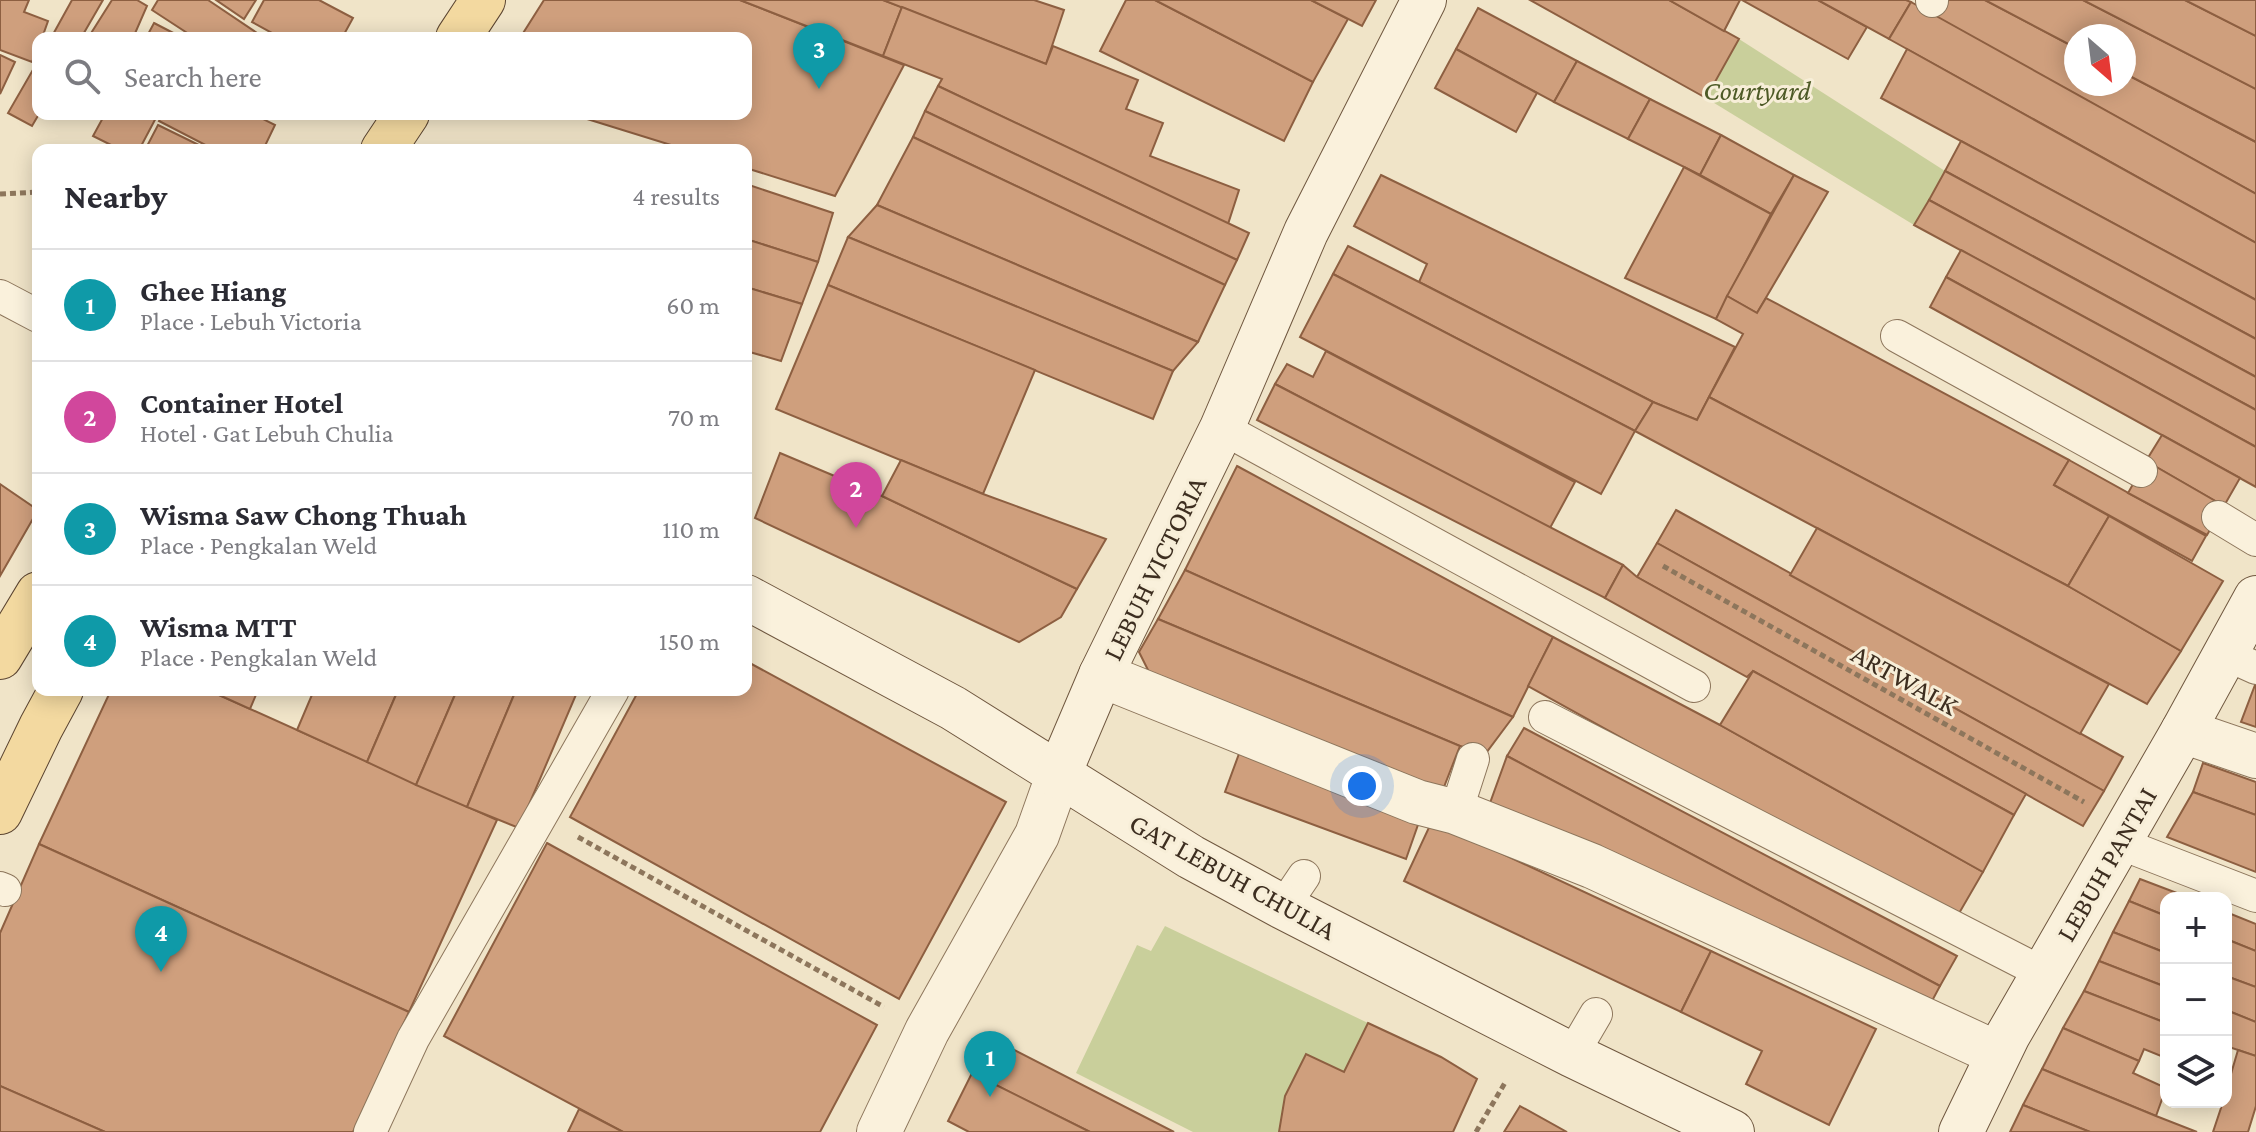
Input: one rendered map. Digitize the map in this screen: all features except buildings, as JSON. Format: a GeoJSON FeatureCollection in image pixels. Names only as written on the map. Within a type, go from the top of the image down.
{"type":"FeatureCollection","features":[{"type":"Feature","properties":{"kind":"main road"},"geometry":{"type":"LineString","coordinates":[[387,144],[403,120]]}},
{"type":"Feature","properties":{"kind":"main road"},"geometry":{"type":"LineString","coordinates":[[0,657],[32,604]]}},
{"type":"Feature","properties":{"kind":"main road"},"geometry":{"type":"LineString","coordinates":[[0,812],[58,696]]}},
{"type":"Feature","properties":{"kind":"street","name":"LEBUH VICTORIA"},"geometry":{"type":"LineString","coordinates":[[879,1132],[927,1031],[1037,835],[1058,776],[1101,675],[1222,428],[1306,232],[1424,0]]}},
{"type":"Feature","properties":{"kind":"street","name":"LEBUH PANTAI"},"geometry":{"type":"LineString","coordinates":[[1961,1132],[1998,1054],[2183,731],[2241,661],[2256,598]]}},
{"type":"Feature","properties":{"kind":"street","name":"GAT LEBUH CHULIA"},"geometry":{"type":"LineString","coordinates":[[752,600],[953,708],[1191,857],[1293,892],[1572,1055],[1732,1132]]}},
{"type":"Feature","properties":{"kind":"street"},"geometry":{"type":"LineString","coordinates":[[1101,675],[1417,802],[1456,812],[1592,866],[1998,1054]]}},
{"type":"Feature","properties":{"kind":"street"},"geometry":{"type":"LineString","coordinates":[[2183,731],[2256,756]]}},
{"type":"Feature","properties":{"kind":"lane"},"geometry":{"type":"LineString","coordinates":[[0,296],[32,313]]}},
{"type":"Feature","properties":{"kind":"lane"},"geometry":{"type":"LineString","coordinates":[[1897,336],[2141,471]]}},
{"type":"Feature","properties":{"kind":"lane"},"geometry":{"type":"LineString","coordinates":[[1222,428],[1694,686]]}},
{"type":"Feature","properties":{"kind":"lane"},"geometry":{"type":"LineString","coordinates":[[2218,517],[2256,540]]}},
{"type":"Feature","properties":{"kind":"lane"},"geometry":{"type":"LineString","coordinates":[[370,1132],[413,1039],[610,696]]}},
{"type":"Feature","properties":{"kind":"lane"},"geometry":{"type":"LineString","coordinates":[[1545,717],[2043,973]]}},
{"type":"Feature","properties":{"kind":"lane"},"geometry":{"type":"LineString","coordinates":[[1456,812],[1473,759]]}},
{"type":"Feature","properties":{"kind":"lane"},"geometry":{"type":"LineString","coordinates":[[2124,834],[2256,896]]}},
{"type":"Feature","properties":{"kind":"lane"},"geometry":{"type":"LineString","coordinates":[[1572,1055],[1596,1014]]}},
{"type":"Feature","properties":{"kind":"path"},"geometry":{"type":"LineString","coordinates":[[0,194],[32,192]]}},
{"type":"Feature","properties":{"kind":"path","name":"ARTWALK"},"geometry":{"type":"LineString","coordinates":[[1663,566],[2124,834]]}},
{"type":"Feature","properties":{"kind":"path"},"geometry":{"type":"LineString","coordinates":[[541,815],[927,1031]]}},
{"type":"Feature","properties":{"kind":"path"},"geometry":{"type":"LineString","coordinates":[[1476,1132],[1506,1081]]}},
{"type":"Feature","properties":{"kind":"green space","name":"Courtyard"},"geometry":{"type":"Polygon","coordinates":[[[1739,39],[1945,171],[1914,225],[1706,98],[1739,39]]]}},
{"type":"Feature","properties":{"kind":"green space"},"geometry":{"type":"Polygon","coordinates":[[[1165,926],[1368,1023],[1344,1072],[1306,1055],[1285,1096],[1279,1132],[1193,1132],[1076,1073],[1137,945],[1151,951],[1165,926]]]}},
{"type":"Feature","properties":{"kind":"place","name":"Wisma Saw Chong Thuah"},"geometry":{"type":"Point","coordinates":[819,89]}},
{"type":"Feature","properties":{"kind":"place","name":"Container Hotel"},"geometry":{"type":"Point","coordinates":[856,528]}},
{"type":"Feature","properties":{"kind":"place","name":"Wisma MTT"},"geometry":{"type":"Point","coordinates":[161,972]}},
{"type":"Feature","properties":{"kind":"place","name":"Ghee Hiang"},"geometry":{"type":"Point","coordinates":[990,1097]}}]}
